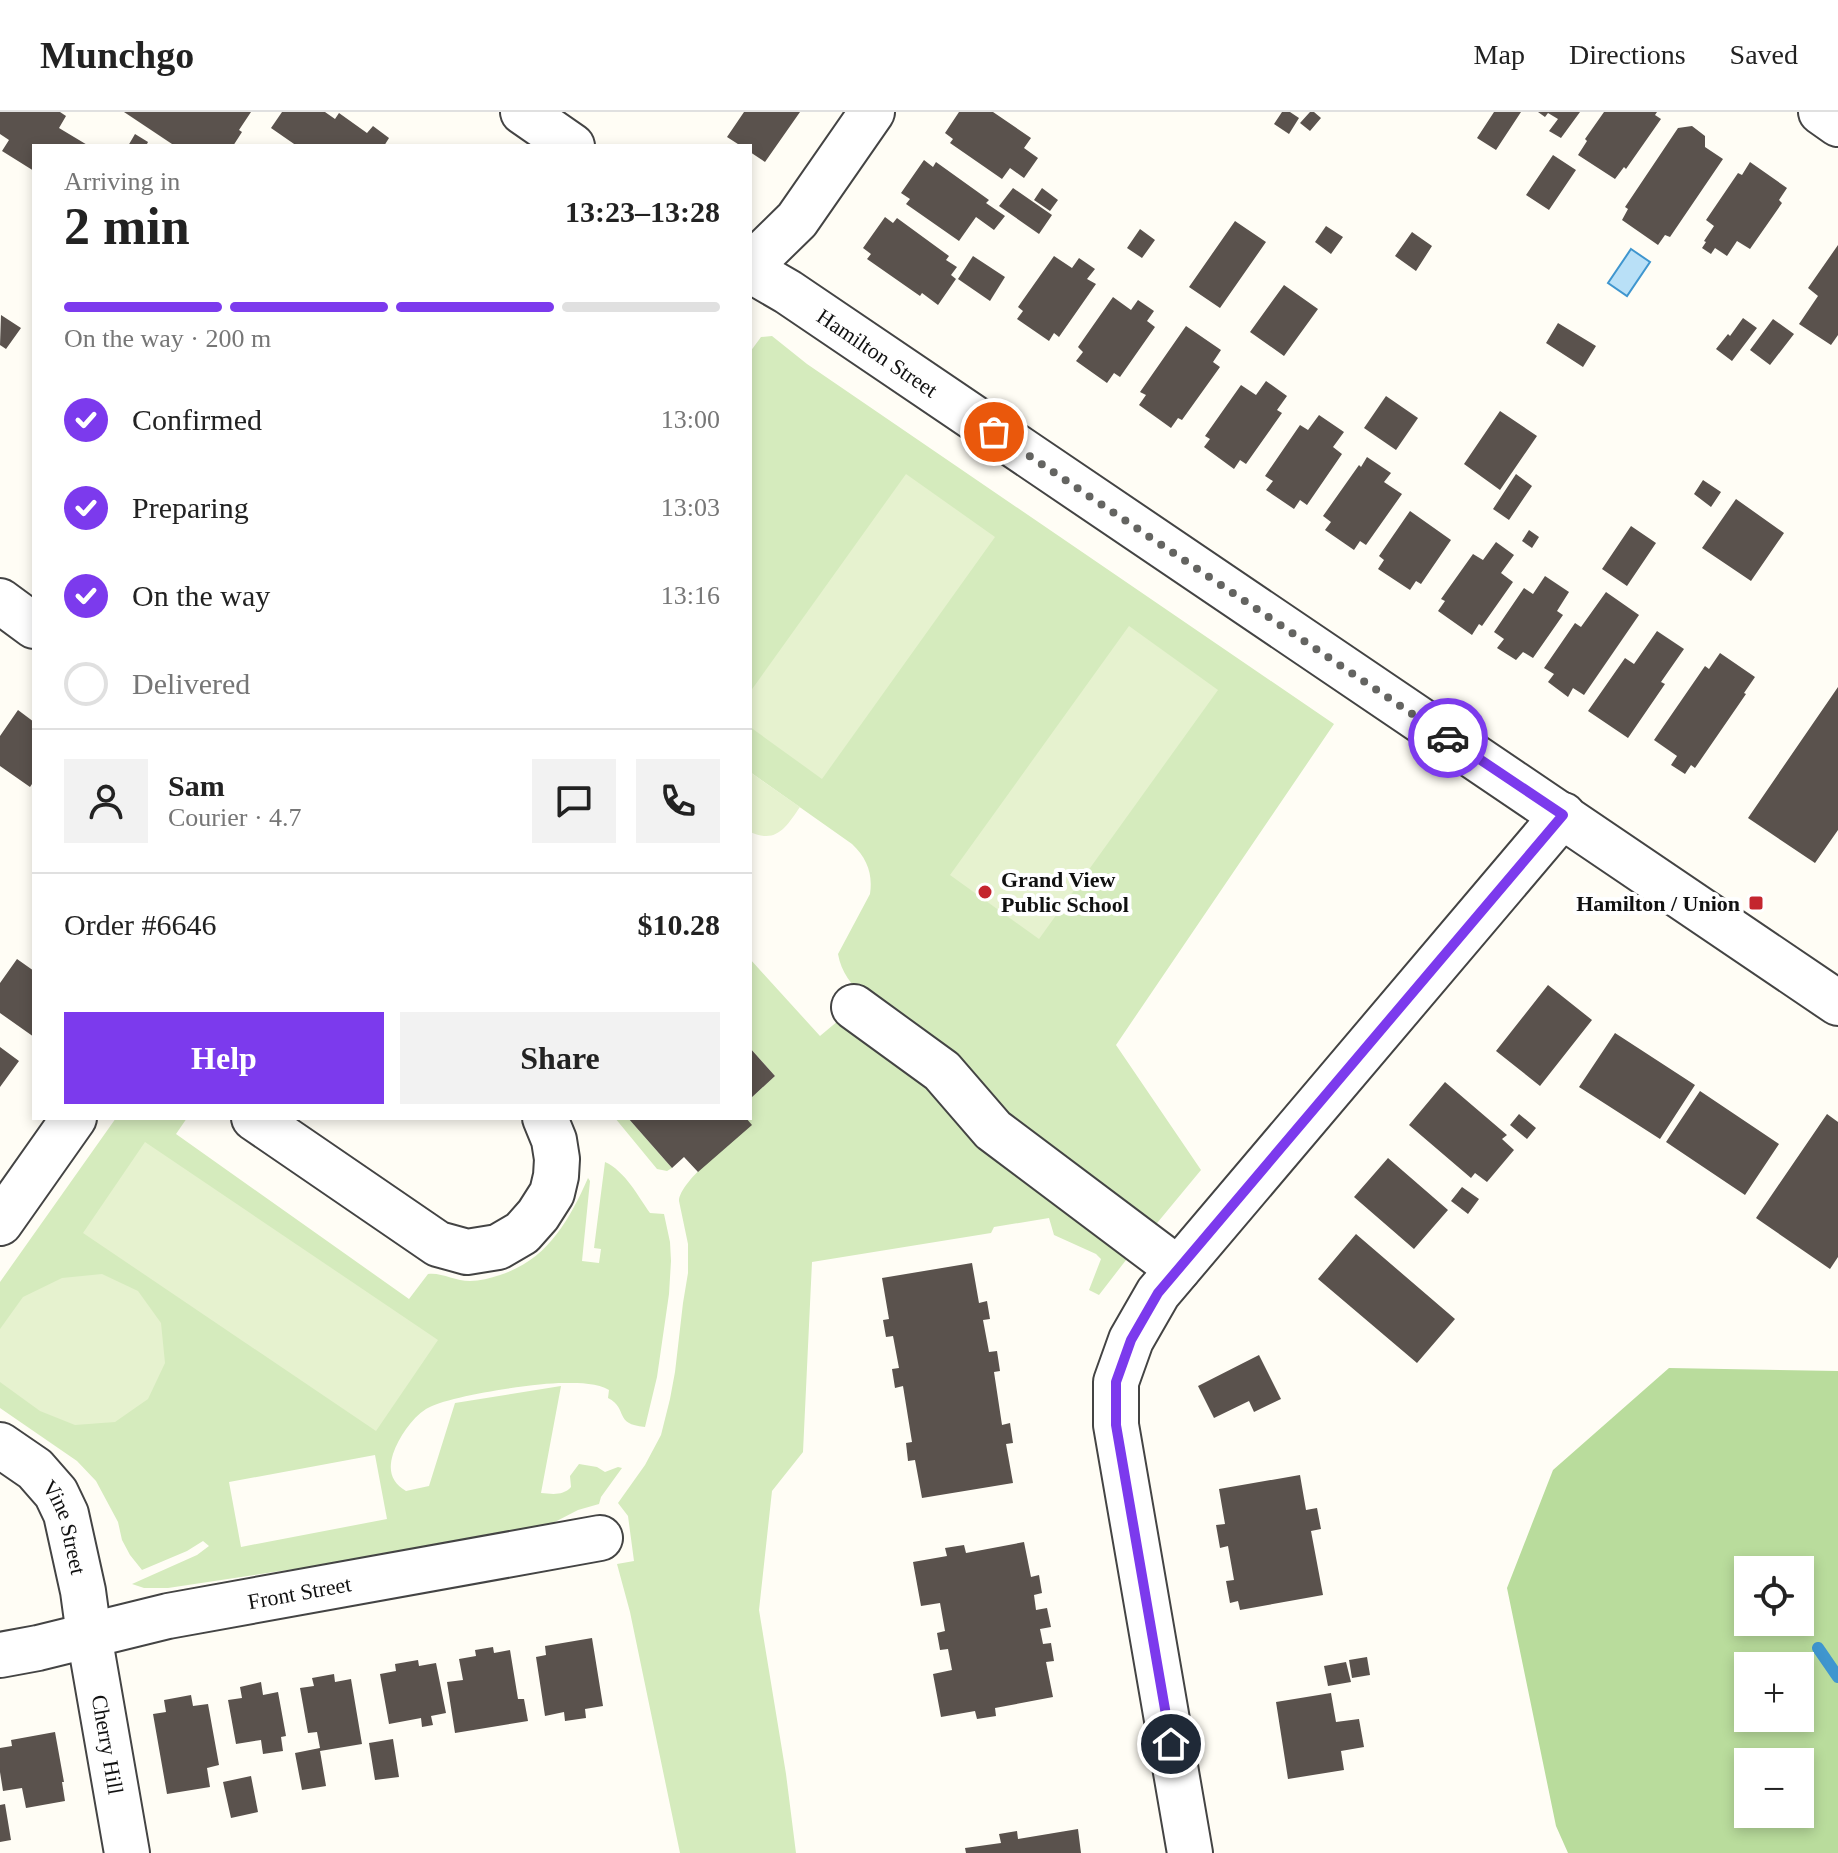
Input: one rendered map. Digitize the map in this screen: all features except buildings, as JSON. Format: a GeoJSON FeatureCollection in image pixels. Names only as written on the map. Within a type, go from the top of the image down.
{"type":"FeatureCollection","features":[{"type":"Feature","properties":{"kind":"street"},"geometry":{"type":"LineString","coordinates":[[523,112],[569,144]]}},
{"type":"Feature","properties":{"kind":"street"},"geometry":{"type":"LineString","coordinates":[[752,266],[797,220],[872,112]]}},
{"type":"Feature","properties":{"kind":"street"},"geometry":{"type":"LineString","coordinates":[[1821,112],[1838,124]]}},
{"type":"Feature","properties":{"kind":"street","name":"Hamilton Street"},"geometry":{"type":"LineString","coordinates":[[752,269],[1838,1003]]}},
{"type":"Feature","properties":{"kind":"street"},"geometry":{"type":"LineString","coordinates":[[0,601],[32,625]]}},
{"type":"Feature","properties":{"kind":"street"},"geometry":{"type":"LineString","coordinates":[[1190,1853],[1116,1425],[1116,1382],[1131,1340],[1158,1293],[1563,815]]}},
{"type":"Feature","properties":{"kind":"street"},"geometry":{"type":"LineString","coordinates":[[854,1007],[942,1071],[993,1130],[1178,1269]]}},
{"type":"Feature","properties":{"kind":"street"},"geometry":{"type":"LineString","coordinates":[[0,1223],[73,1120]]}},
{"type":"Feature","properties":{"kind":"street"},"geometry":{"type":"LineString","coordinates":[[257,1120],[438,1244],[467,1252],[498,1247],[522,1233],[552,1193],[557,1159],[546,1120]]}},
{"type":"Feature","properties":{"kind":"street","name":"Vine Street"},"geometry":{"type":"LineString","coordinates":[[0,1445],[35,1469],[56,1493],[66,1514],[89,1635]]}},
{"type":"Feature","properties":{"kind":"street","name":"Front Street"},"geometry":{"type":"LineString","coordinates":[[0,1655],[168,1616],[600,1538]]}},
{"type":"Feature","properties":{"kind":"street","name":"Cherry Hill"},"geometry":{"type":"LineString","coordinates":[[89,1635],[127,1853]]}},
{"type":"Feature","properties":{"kind":"green space"},"geometry":{"type":"Polygon","coordinates":[[[772,336],[807,364],[1334,724],[1116,1045],[1201,1170],[1148,1234],[855,988],[844,972],[838,954],[870,894],[870,873],[865,861],[852,844],[752,773],[752,349],[761,337],[772,336]]]}},
{"type":"Feature","properties":{"kind":"green space"},"geometry":{"type":"Polygon","coordinates":[[[906,474],[995,537],[822,779],[752,728],[752,689],[906,474]]]}},
{"type":"Feature","properties":{"kind":"green space"},"geometry":{"type":"Polygon","coordinates":[[[1129,626],[1218,690],[1039,939],[950,875],[1129,626]]]}},
{"type":"Feature","properties":{"kind":"green space"},"geometry":{"type":"Polygon","coordinates":[[[752,773],[800,807],[780,832],[759,835],[752,833],[752,773]]]}},
{"type":"Feature","properties":{"kind":"green space"},"geometry":{"type":"Polygon","coordinates":[[[752,961],[820,1036],[845,1015],[1133,1251],[1099,1295],[1089,1290],[1101,1259],[1054,1235],[1049,1218],[994,1227],[991,1233],[812,1262],[803,1452],[772,1491],[759,1610],[796,1853],[680,1853],[630,1612],[617,1564],[634,1561],[628,1516],[618,1503],[645,1465],[661,1435],[670,1399],[688,1273],[688,1244],[679,1201],[682,1192],[698,1172],[751,1125],[747,1120],[752,1120],[752,1097],[775,1076],[752,1050],[752,961]]]}},
{"type":"Feature","properties":{"kind":"green space"},"geometry":{"type":"Polygon","coordinates":[[[115,1120],[186,1120],[176,1134],[409,1299],[428,1274],[464,1281],[478,1280],[500,1275],[531,1260],[564,1224],[588,1178],[582,1261],[599,1263],[601,1249],[594,1248],[605,1162],[625,1178],[650,1213],[664,1214],[670,1242],[669,1294],[657,1377],[645,1427],[625,1419],[608,1398],[609,1390],[589,1384],[553,1383],[516,1387],[437,1404],[415,1418],[396,1448],[391,1470],[397,1484],[406,1491],[429,1486],[455,1403],[561,1386],[541,1493],[557,1494],[568,1490],[571,1487],[570,1476],[579,1464],[597,1467],[605,1472],[622,1468],[599,1504],[578,1510],[547,1526],[402,1557],[168,1588],[144,1588],[132,1584],[197,1555],[209,1546],[203,1541],[142,1570],[122,1540],[118,1522],[96,1481],[77,1461],[0,1408],[0,1282],[115,1120]],[[375,1455],[229,1482],[241,1547],[387,1519],[375,1455]]]}},
{"type":"Feature","properties":{"kind":"green space"},"geometry":{"type":"Polygon","coordinates":[[[617,1120],[630,1120],[672,1168],[667,1171],[657,1169],[617,1120]]]}},
{"type":"Feature","properties":{"kind":"green space"},"geometry":{"type":"Polygon","coordinates":[[[145,1142],[438,1340],[376,1431],[83,1233],[145,1142]]]}},
{"type":"Feature","properties":{"kind":"green space"},"geometry":{"type":"Polygon","coordinates":[[[102,1274],[138,1291],[161,1323],[165,1363],[148,1399],[115,1422],[75,1425],[40,1411],[0,1382],[0,1329],[23,1297],[62,1278],[102,1274]]]}},
{"type":"Feature","properties":{"kind":"green space"},"geometry":{"type":"Polygon","coordinates":[[[1669,1368],[1838,1371],[1838,1853],[1568,1853],[1556,1826],[1507,1588],[1553,1470],[1669,1368]]]}},
{"type":"Feature","properties":{"kind":"water"},"geometry":{"type":"Polygon","coordinates":[[[1631,249],[1650,262],[1627,296],[1608,283],[1631,249]]]}},
{"type":"Feature","properties":{"kind":"waterway"},"geometry":{"type":"LineString","coordinates":[[1818,1648],[1838,1677]]}},
{"type":"Feature","properties":{"kind":"way so far"},"geometry":{"type":"LineString","coordinates":[[994,432],[1448,738]]}},
{"type":"Feature","properties":{"kind":"place","name":"Grand View Public School"},"geometry":{"type":"Point","coordinates":[985,892]}},
{"type":"Feature","properties":{"kind":"place","name":"Hamilton / Union"},"geometry":{"type":"Point","coordinates":[1756,903]}},
{"type":"Feature","properties":{"kind":"route"},"geometry":{"type":"LineString","coordinates":[[1171,1744],[1116,1425],[1116,1382],[1131,1340],[1158,1293],[1563,815],[1448,738]]}}]}
